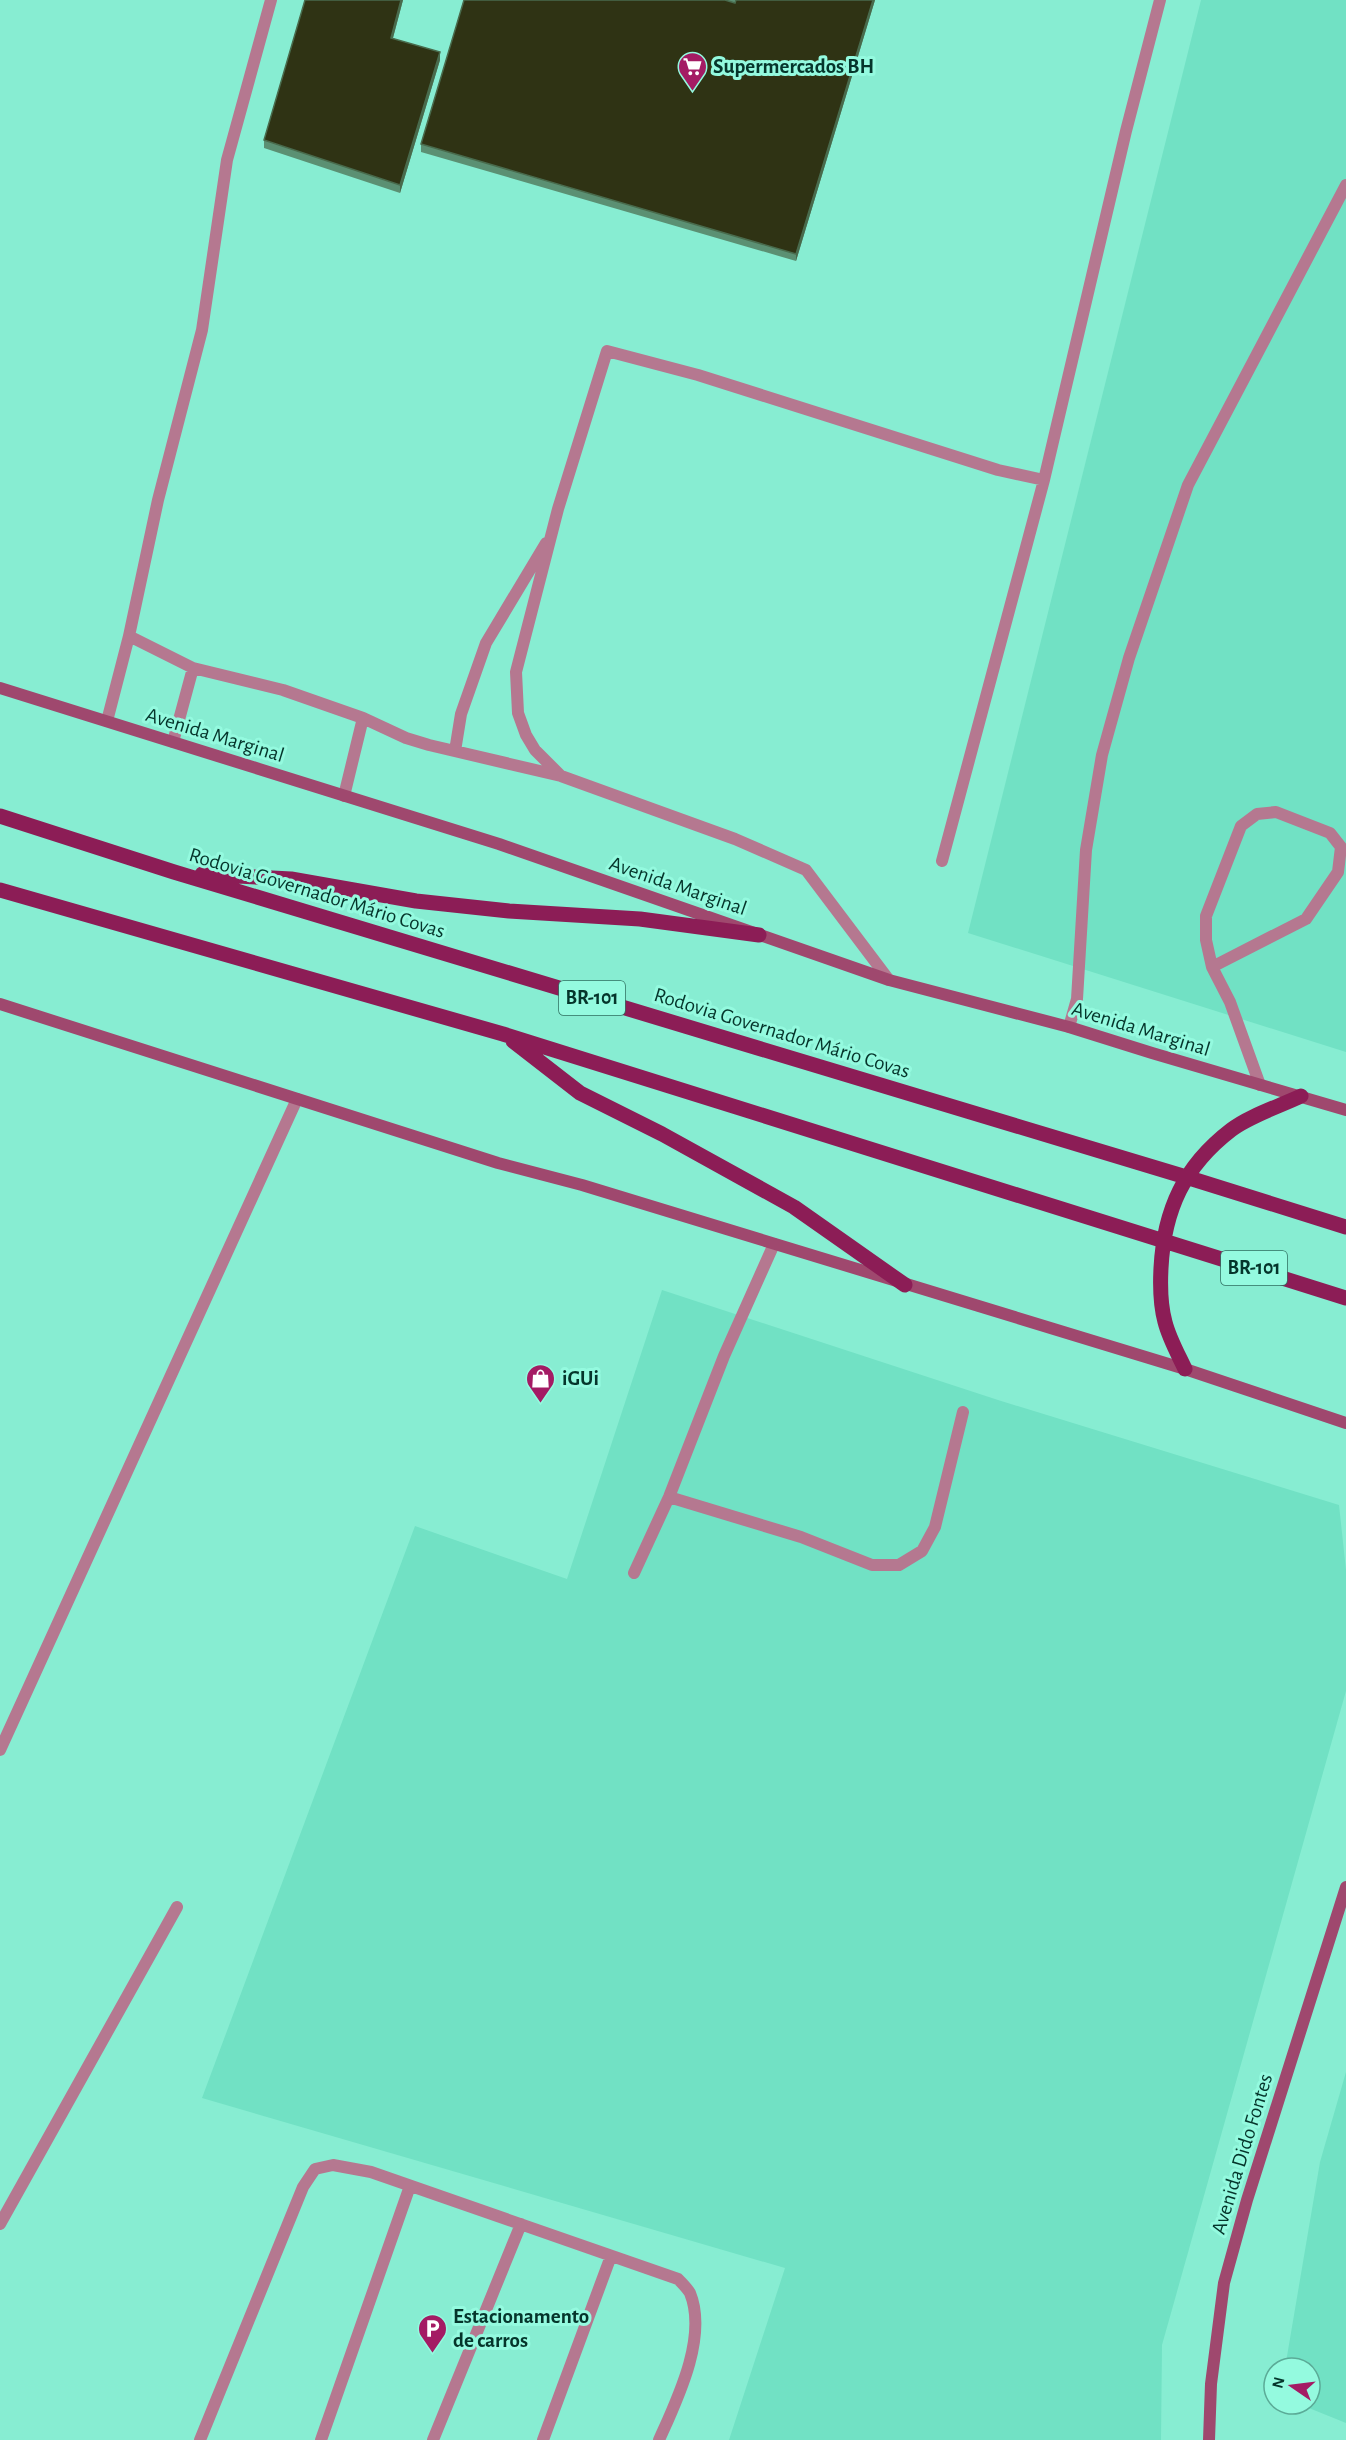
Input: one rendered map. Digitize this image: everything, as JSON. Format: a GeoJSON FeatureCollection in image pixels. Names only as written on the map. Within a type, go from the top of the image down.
{"type":"FeatureCollection","features":[{"type":"Feature","properties":{"kind":"main road","name":"Rodovia Governador Mário Covas"},"geometry":{"type":"LineString","coordinates":[[0,816],[174,872],[1346,1227]]}},
{"type":"Feature","properties":{"kind":"main road"},"geometry":{"type":"LineString","coordinates":[[174,872],[291,879],[416,901],[509,911],[640,920],[759,935]]}},
{"type":"Feature","properties":{"kind":"main road","name":"BR-101"},"geometry":{"type":"LineString","coordinates":[[0,890],[503,1034],[1346,1298]]}},
{"type":"Feature","properties":{"kind":"main road"},"geometry":{"type":"LineString","coordinates":[[503,1034],[580,1093],[662,1134],[794,1207],[905,1285]]}},
{"type":"Feature","properties":{"kind":"main road"},"geometry":{"type":"LineString","coordinates":[[1185,1369],[1165,1324],[1159,1293],[1162,1239],[1173,1203],[1186,1177],[1202,1155],[1233,1128],[1301,1096]]}},
{"type":"Feature","properties":{"kind":"street","name":"Avenida Marginal"},"geometry":{"type":"LineString","coordinates":[[0,688],[499,844],[889,980],[1069,1027],[1346,1110]]}},
{"type":"Feature","properties":{"kind":"street"},"geometry":{"type":"LineString","coordinates":[[0,1004],[498,1163],[582,1185],[1185,1369],[1346,1423]]}},
{"type":"Feature","properties":{"kind":"street","name":"Avenida Dido Fontes"},"geometry":{"type":"LineString","coordinates":[[1209,2440],[1211,2384],[1224,2283],[1247,2200],[1346,1887]]}},
{"type":"Feature","properties":{"kind":"lane"},"geometry":{"type":"LineString","coordinates":[[107,721],[129,636],[158,500],[202,330],[227,160],[271,0]]}},
{"type":"Feature","properties":{"kind":"lane"},"geometry":{"type":"LineString","coordinates":[[942,861],[1044,480],[1123,143],[1160,0]]}},
{"type":"Feature","properties":{"kind":"lane"},"geometry":{"type":"LineString","coordinates":[[1069,1027],[1077,999],[1086,850],[1102,755],[1129,658],[1188,485],[1346,185]]}},
{"type":"Feature","properties":{"kind":"lane"},"geometry":{"type":"LineString","coordinates":[[561,776],[535,750],[526,735],[518,713],[516,672],[558,509],[607,351],[698,375],[998,470],[1044,480]]}},
{"type":"Feature","properties":{"kind":"lane"},"geometry":{"type":"LineString","coordinates":[[455,751],[461,714],[486,643],[554,531]]}},
{"type":"Feature","properties":{"kind":"lane"},"geometry":{"type":"LineString","coordinates":[[129,636],[193,668],[283,690],[363,718],[406,738],[561,776],[735,838],[806,870],[889,980]]}},
{"type":"Feature","properties":{"kind":"lane"},"geometry":{"type":"LineString","coordinates":[[173,742],[193,668]]}},
{"type":"Feature","properties":{"kind":"lane"},"geometry":{"type":"LineString","coordinates":[[344,796],[363,718]]}},
{"type":"Feature","properties":{"kind":"lane"},"geometry":{"type":"LineString","coordinates":[[1212,967],[1306,919],[1338,872],[1341,847],[1330,833],[1276,812],[1257,814],[1241,826],[1206,916],[1206,940],[1212,967],[1230,1002],[1260,1085]]}},
{"type":"Feature","properties":{"kind":"lane"},"geometry":{"type":"LineString","coordinates":[[0,1750],[279,1143],[297,1099]]}},
{"type":"Feature","properties":{"kind":"lane"},"geometry":{"type":"LineString","coordinates":[[634,1573],[669,1497],[710,1389],[774,1244]]}},
{"type":"Feature","properties":{"kind":"lane"},"geometry":{"type":"LineString","coordinates":[[669,1497],[801,1537],[872,1565],[899,1565],[922,1551],[935,1527],[963,1412]]}},
{"type":"Feature","properties":{"kind":"lane"},"geometry":{"type":"LineString","coordinates":[[0,2224],[177,1907]]}},
{"type":"Feature","properties":{"kind":"lane"},"geometry":{"type":"LineString","coordinates":[[200,2440],[303,2187],[315,2169],[333,2165],[371,2172],[678,2279],[689,2291],[694,2308],[695,2331],[684,2384],[659,2440]]}},
{"type":"Feature","properties":{"kind":"lane"},"geometry":{"type":"LineString","coordinates":[[321,2440],[410,2186]]}},
{"type":"Feature","properties":{"kind":"lane"},"geometry":{"type":"LineString","coordinates":[[433,2440],[521,2224]]}},
{"type":"Feature","properties":{"kind":"lane"},"geometry":{"type":"LineString","coordinates":[[543,2440],[611,2256]]}},
{"type":"Feature","properties":{"kind":"shaded area"},"geometry":{"type":"Polygon","coordinates":[[[1201,0],[1346,0],[1346,1052],[968,933],[1201,0]]]}},
{"type":"Feature","properties":{"kind":"shaded area"},"geometry":{"type":"Polygon","coordinates":[[[662,1290],[998,1400],[1339,1505],[1346,1570],[1346,1691],[1162,2345],[1161,2440],[729,2440],[785,2268],[202,2098],[415,1526],[567,1579],[662,1290]]]}},
{"type":"Feature","properties":{"kind":"shaded area"},"geometry":{"type":"Polygon","coordinates":[[[1346,2072],[1346,2423],[1322,2413],[1322,2356],[1287,2356],[1320,2162],[1346,2072]]]}},
{"type":"Feature","properties":{"kind":"building"},"geometry":{"type":"Polygon","coordinates":[[[305,0],[401,0],[391,38],[440,52],[400,185],[264,140],[305,0]]]}},
{"type":"Feature","properties":{"kind":"building"},"geometry":{"type":"Polygon","coordinates":[[[464,0],[725,0],[735,3],[736,0],[873,0],[796,254],[421,144],[464,0]]]}},
{"type":"Feature","properties":{"kind":"place","name":"Supermercados BH"},"geometry":{"type":"Point","coordinates":[692,92]}},
{"type":"Feature","properties":{"kind":"place","name":"iGUi"},"geometry":{"type":"Point","coordinates":[541,1404]}},
{"type":"Feature","properties":{"kind":"place","name":"Estacionamento de carros"},"geometry":{"type":"Point","coordinates":[432,2354]}}]}
